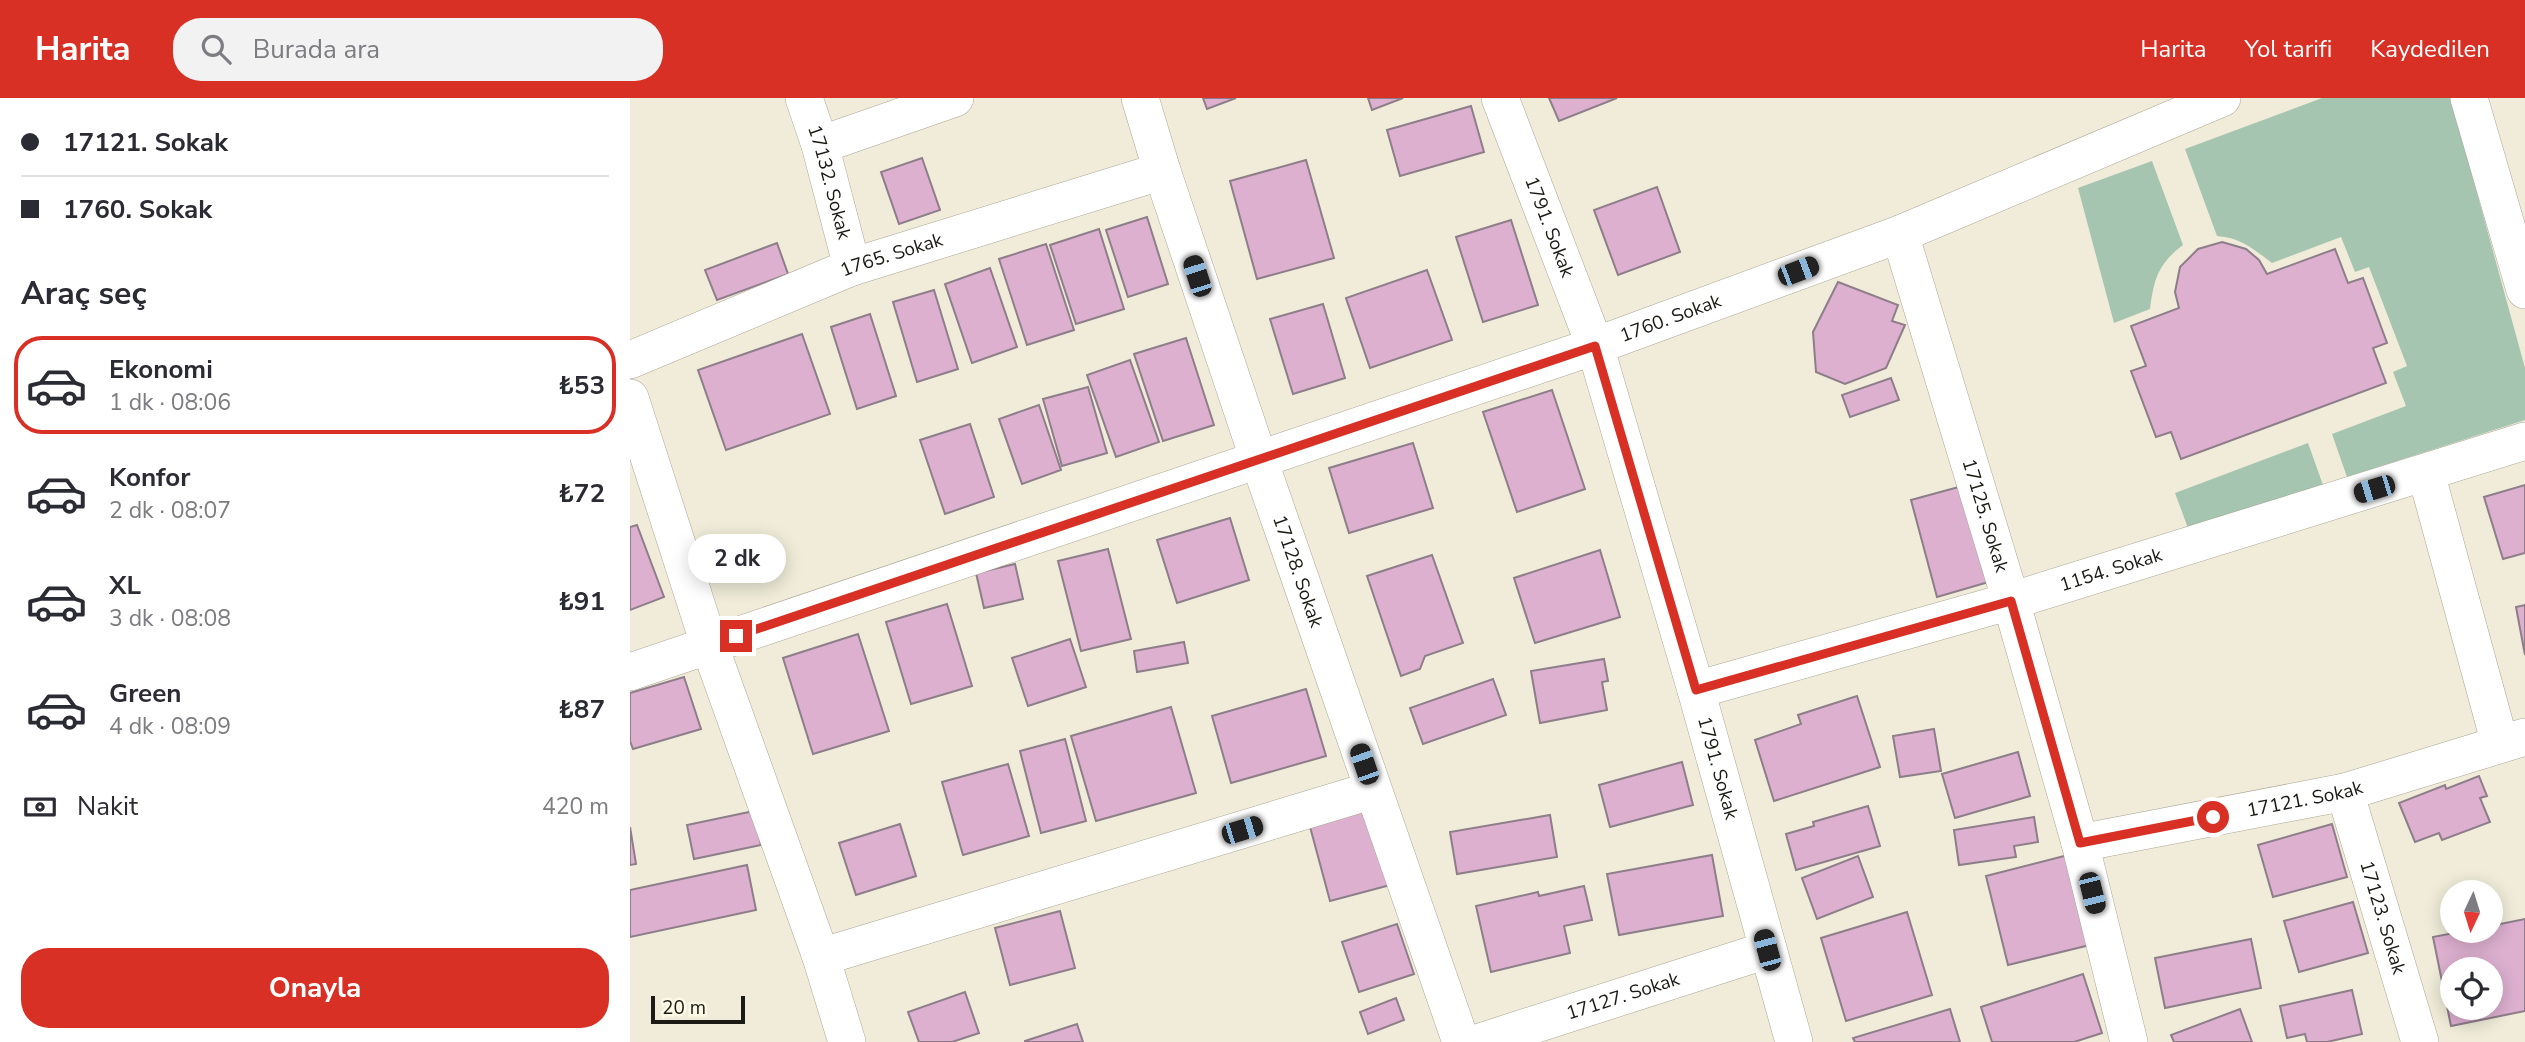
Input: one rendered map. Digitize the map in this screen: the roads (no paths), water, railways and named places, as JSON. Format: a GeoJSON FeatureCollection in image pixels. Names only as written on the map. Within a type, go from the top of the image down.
{"type":"FeatureCollection","features":[{"type":"Feature","properties":{"kind":"street","name":"17132. Sokak"},"geometry":{"type":"LineString","coordinates":[[804,98],[820,145],[852,267]]}},
{"type":"Feature","properties":{"kind":"street"},"geometry":{"type":"LineString","coordinates":[[820,145],[955,98]]}},
{"type":"Feature","properties":{"kind":"street","name":"17128. Sokak"},"geometry":{"type":"LineString","coordinates":[[1140,98],[1259,460],[1461,1042]]}},
{"type":"Feature","properties":{"kind":"street","name":"1791. Sokak"},"geometry":{"type":"LineString","coordinates":[[1500,98],[1595,346],[1696,690],[1794,1042]]}},
{"type":"Feature","properties":{"kind":"street"},"geometry":{"type":"LineString","coordinates":[[2469,98],[2525,290]]}},
{"type":"Feature","properties":{"kind":"street","name":"1760. Sokak"},"geometry":{"type":"LineString","coordinates":[[630,672],[1595,346],[1900,234],[2211,100]]}},
{"type":"Feature","properties":{"kind":"street","name":"1765. Sokak"},"geometry":{"type":"LineString","coordinates":[[630,360],[852,267],[1162,171]]}},
{"type":"Feature","properties":{"kind":"street","name":"17125. Sokak"},"geometry":{"type":"LineString","coordinates":[[1900,234],[2011,601],[2080,843],[2129,1042]]}},
{"type":"Feature","properties":{"kind":"street"},"geometry":{"type":"LineString","coordinates":[[630,398],[709,645],[821,957],[847,1042]]}},
{"type":"Feature","properties":{"kind":"street","name":"1154. Sokak"},"geometry":{"type":"LineString","coordinates":[[1696,690],[2011,601],[2525,441]]}},
{"type":"Feature","properties":{"kind":"street"},"geometry":{"type":"LineString","coordinates":[[2426,473],[2512,741]]}},
{"type":"Feature","properties":{"kind":"street","name":"17121. Sokak"},"geometry":{"type":"LineString","coordinates":[[2080,843],[2345,792],[2512,741]]}},
{"type":"Feature","properties":{"kind":"street"},"geometry":{"type":"LineString","coordinates":[[821,957],[1373,790]]}},
{"type":"Feature","properties":{"kind":"street","name":"17123. Sokak"},"geometry":{"type":"LineString","coordinates":[[2345,792],[2420,1042]]}},
{"type":"Feature","properties":{"kind":"street","name":"17127. Sokak"},"geometry":{"type":"LineString","coordinates":[[1479,1042],[1767,950]]}}]}
